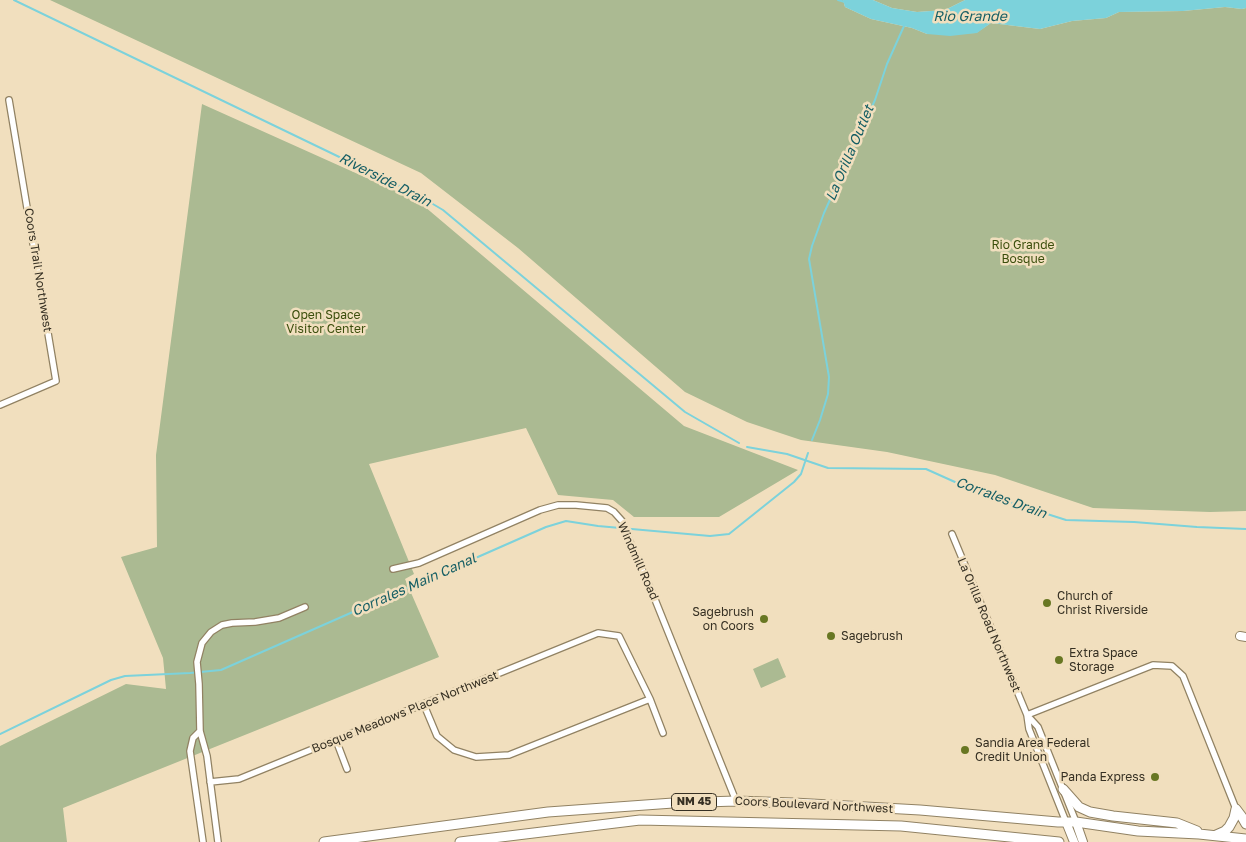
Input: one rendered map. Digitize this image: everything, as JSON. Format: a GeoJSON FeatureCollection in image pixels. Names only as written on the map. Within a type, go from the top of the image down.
{"type":"FeatureCollection","features":[{"type":"Feature","properties":{"kind":"main road"},"geometry":{"type":"LineString","coordinates":[[1063,789],[1078,807],[1090,812],[1177,822],[1190,829],[1211,835],[1225,832],[1234,818],[1236,809]]}},
{"type":"Feature","properties":{"kind":"main road","name":"Coors Boulevard Northwest"},"geometry":{"type":"LineString","coordinates":[[324,842],[548,812],[736,801],[920,810],[1076,822],[1138,831],[1246,838]]}},
{"type":"Feature","properties":{"kind":"main road"},"geometry":{"type":"LineString","coordinates":[[1236,809],[1246,824]]}},
{"type":"Feature","properties":{"kind":"main road","name":"Coors Boulevard Northwest"},"geometry":{"type":"LineString","coordinates":[[460,842],[640,820],[901,826],[1059,842]]}},
{"type":"Feature","properties":{"kind":"street","name":"Coors Trail Northwest"},"geometry":{"type":"LineString","coordinates":[[0,405],[56,381],[9,100]]}},
{"type":"Feature","properties":{"kind":"street","name":"Windmill Road"},"geometry":{"type":"LineString","coordinates":[[393,569],[419,563],[540,510],[558,505],[607,508],[614,512],[623,522],[736,801]]}},
{"type":"Feature","properties":{"kind":"street","name":"La Orilla Road Northwest"},"geometry":{"type":"LineString","coordinates":[[952,534],[1027,715],[1029,728],[1074,842]]}},
{"type":"Feature","properties":{"kind":"street"},"geometry":{"type":"LineString","coordinates":[[218,842],[207,756],[200,731],[197,662],[202,643],[211,632],[222,625],[279,618],[305,607]]}},
{"type":"Feature","properties":{"kind":"street","name":"Bosque Meadows Place Northwest"},"geometry":{"type":"LineString","coordinates":[[210,782],[239,779],[598,633],[620,636],[650,699]]}},
{"type":"Feature","properties":{"kind":"street"},"geometry":{"type":"LineString","coordinates":[[1027,715],[1153,665],[1172,666],[1183,676],[1236,809]]}},
{"type":"Feature","properties":{"kind":"street"},"geometry":{"type":"LineString","coordinates":[[424,705],[437,736],[454,750],[476,757],[509,756],[650,699],[663,733]]}},
{"type":"Feature","properties":{"kind":"street","name":"La Orilla Road Northwest"},"geometry":{"type":"LineString","coordinates":[[1027,715],[1038,727],[1083,842]]}},
{"type":"Feature","properties":{"kind":"street"},"geometry":{"type":"LineString","coordinates":[[200,731],[193,738],[190,751],[203,842]]}},
{"type":"Feature","properties":{"kind":"street"},"geometry":{"type":"LineString","coordinates":[[336,740],[347,769]]}},
{"type":"Feature","properties":{"kind":"green space","name":"Rio Grande Bosque"},"geometry":{"type":"Polygon","coordinates":[[[50,0],[843,0],[845,7],[871,19],[912,28],[927,34],[976,33],[991,23],[1040,29],[1072,21],[1106,18],[1119,12],[1183,11],[1225,7],[1246,8],[1246,511],[1210,512],[1093,508],[995,475],[887,452],[801,440],[747,422],[685,392],[518,248],[421,173],[50,0]]]}},
{"type":"Feature","properties":{"kind":"green space"},"geometry":{"type":"Polygon","coordinates":[[[873,0],[965,0],[945,10],[917,12],[892,8],[873,0]]]}},
{"type":"Feature","properties":{"kind":"green space","name":"Open Space Visitor Center"},"geometry":{"type":"Polygon","coordinates":[[[202,104],[418,201],[684,426],[798,470],[719,517],[634,517],[613,500],[558,495],[526,428],[369,464],[414,574],[405,579],[439,657],[63,808],[67,842],[0,842],[0,746],[126,684],[166,689],[163,658],[121,557],[157,547],[156,455],[202,104]]]}},
{"type":"Feature","properties":{"kind":"green space"},"geometry":{"type":"Polygon","coordinates":[[[778,658],[786,677],[761,688],[753,669],[778,658]]]}},
{"type":"Feature","properties":{"kind":"water","name":"Rio Grande"},"geometry":{"type":"Polygon","coordinates":[[[843,0],[873,0],[892,8],[917,12],[945,10],[965,0],[1246,0],[1246,8],[1225,7],[1183,11],[1119,12],[1106,18],[1072,21],[1040,29],[991,23],[977,33],[950,36],[927,34],[912,28],[871,19],[845,7],[843,0]]]}},
{"type":"Feature","properties":{"kind":"waterway","name":"Riverside Drain"},"geometry":{"type":"LineString","coordinates":[[14,0],[416,194],[443,210],[685,412],[739,443]]}},
{"type":"Feature","properties":{"kind":"waterway"},"geometry":{"type":"LineString","coordinates":[[838,0],[845,2]]}},
{"type":"Feature","properties":{"kind":"waterway","name":"La Orilla Outlet"},"geometry":{"type":"LineString","coordinates":[[812,440],[828,394],[829,377],[809,259],[824,213],[875,100],[887,64],[904,26]]}},
{"type":"Feature","properties":{"kind":"waterway","name":"Corrales Drain"},"geometry":{"type":"LineString","coordinates":[[747,447],[787,454],[828,468],[926,469],[975,491],[1066,520],[1246,529]]}},
{"type":"Feature","properties":{"kind":"waterway","name":"Corrales Main Canal"},"geometry":{"type":"LineString","coordinates":[[0,734],[111,680],[125,676],[221,670],[546,527],[566,521],[598,526],[710,536],[729,534],[794,482],[801,474],[808,453]]}},
{"type":"Feature","properties":{"kind":"place","name":"Church of Christ Riverside"},"geometry":{"type":"Point","coordinates":[1047,603]}},
{"type":"Feature","properties":{"kind":"place","name":"Sagebrush on Coors"},"geometry":{"type":"Point","coordinates":[764,619]}},
{"type":"Feature","properties":{"kind":"place","name":"Sagebrush"},"geometry":{"type":"Point","coordinates":[831,636]}},
{"type":"Feature","properties":{"kind":"place","name":"Extra Space Storage"},"geometry":{"type":"Point","coordinates":[1059,660]}},
{"type":"Feature","properties":{"kind":"place","name":"Sandia Area Federal Credit Union"},"geometry":{"type":"Point","coordinates":[965,750]}},
{"type":"Feature","properties":{"kind":"place","name":"Panda Express"},"geometry":{"type":"Point","coordinates":[1155,777]}}]}
